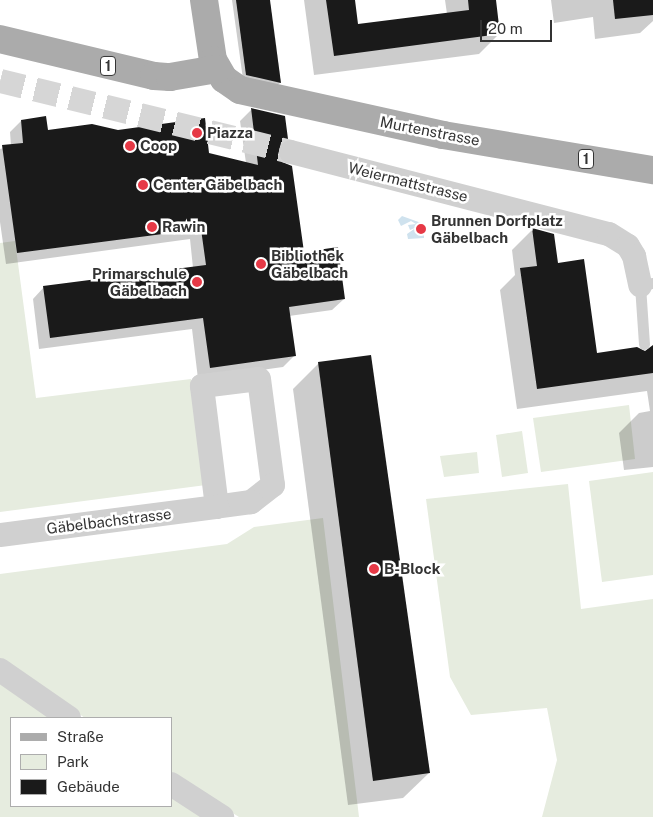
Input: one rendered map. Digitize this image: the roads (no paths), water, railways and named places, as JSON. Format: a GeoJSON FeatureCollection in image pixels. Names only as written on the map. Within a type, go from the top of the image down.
{"type":"FeatureCollection","features":[{"type":"Feature","properties":{"kind":"main road","name":"Murtenstrasse"},"geometry":{"type":"LineString","coordinates":[[204,0],[211,53],[217,69],[233,86],[268,97],[442,135],[653,170]]}},
{"type":"Feature","properties":{"kind":"main road","name":"1"},"geometry":{"type":"LineString","coordinates":[[0,39],[154,76],[170,77],[217,69]]}},
{"type":"Feature","properties":{"kind":"street","name":"Weiermattstrasse"},"geometry":{"type":"LineString","coordinates":[[291,152],[609,234],[628,246],[646,284]]}},
{"type":"Feature","properties":{"kind":"street","name":"Gäbelbachstrasse"},"geometry":{"type":"LineString","coordinates":[[0,534],[217,507],[251,502],[273,485],[259,379],[202,386],[217,507]]}},
{"type":"Feature","properties":{"kind":"street"},"geometry":{"type":"LineString","coordinates":[[0,670],[68,717]]}},
{"type":"Feature","properties":{"kind":"street"},"geometry":{"type":"LineString","coordinates":[[172,785],[222,817]]}},
{"type":"Feature","properties":{"kind":"lane"},"geometry":{"type":"LineString","coordinates":[[644,344],[646,284]]}},
{"type":"Feature","properties":{"kind":"water","name":"Brunnen Dorfplatz Gäbelbach"},"geometry":{"type":"Polygon","coordinates":[[[402,216],[424,224],[424,238],[408,239],[407,234],[417,227],[410,230],[408,225],[416,224],[411,221],[401,226],[398,220],[402,216]]]}},
{"type":"Feature","properties":{"kind":"tunnel"},"geometry":{"type":"LineString","coordinates":[[0,81],[291,152]]}},
{"type":"Feature","properties":{"kind":"place","name":"Piazza"},"geometry":{"type":"Point","coordinates":[197,133]}},
{"type":"Feature","properties":{"kind":"place","name":"Coop"},"geometry":{"type":"Point","coordinates":[130,146]}},
{"type":"Feature","properties":{"kind":"place","name":"Center Gäbelbach"},"geometry":{"type":"Point","coordinates":[143,185]}},
{"type":"Feature","properties":{"kind":"place","name":"Rawin"},"geometry":{"type":"Point","coordinates":[152,227]}},
{"type":"Feature","properties":{"kind":"place","name":"Brunnen Dorfplatz Gäbelbach"},"geometry":{"type":"Point","coordinates":[421,229]}},
{"type":"Feature","properties":{"kind":"place","name":"Bibliothek Gäbelbach"},"geometry":{"type":"Point","coordinates":[261,264]}},
{"type":"Feature","properties":{"kind":"place","name":"Primarschule Gäbelbach"},"geometry":{"type":"Point","coordinates":[197,282]}},
{"type":"Feature","properties":{"kind":"place","name":"B-Block"},"geometry":{"type":"Point","coordinates":[374,569]}}]}
